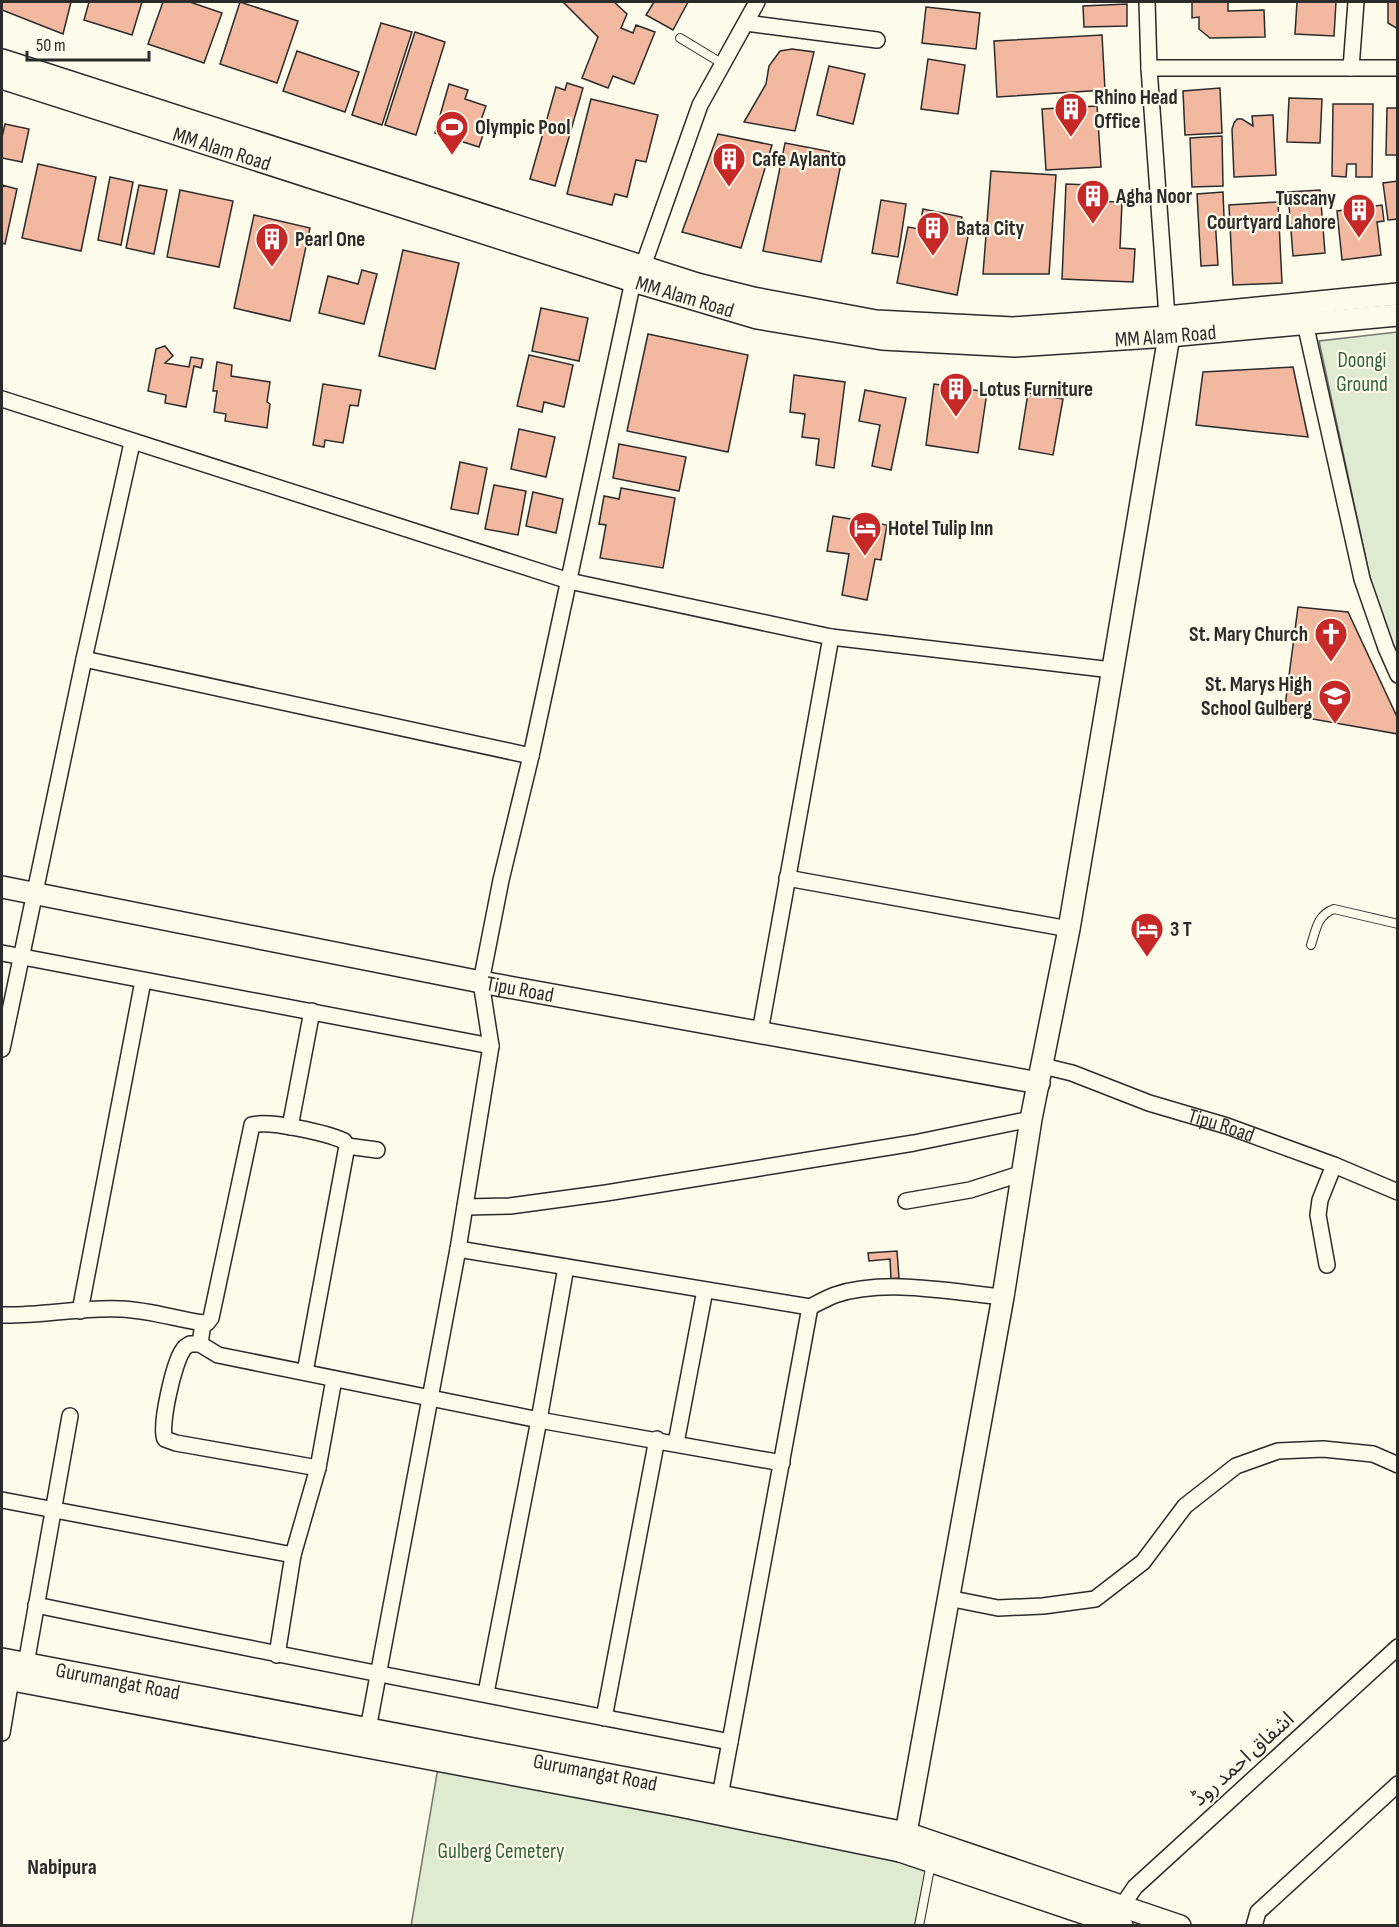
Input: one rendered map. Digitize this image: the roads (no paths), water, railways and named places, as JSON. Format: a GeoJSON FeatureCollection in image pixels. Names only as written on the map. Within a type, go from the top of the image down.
{"type":"FeatureCollection","features":[{"type":"Feature","properties":{"kind":"street"},"geometry":{"type":"LineString","coordinates":[[368,1729],[458,1249],[491,1046],[481,982],[501,880],[531,756],[638,274],[700,105],[757,2]]}},
{"type":"Feature","properties":{"kind":"street"},"geometry":{"type":"LineString","coordinates":[[903,1842],[1003,1298],[1031,1119],[1069,929],[1168,326],[1149,68],[1148,2]]}},
{"type":"Feature","properties":{"kind":"street"},"geometry":{"type":"LineString","coordinates":[[1351,68],[1356,2]]}},
{"type":"Feature","properties":{"kind":"street"},"geometry":{"type":"LineString","coordinates":[[746,23],[877,40]]}},
{"type":"Feature","properties":{"kind":"street","name":"MM Alam Road"},"geometry":{"type":"LineString","coordinates":[[2,60],[638,274],[757,318],[882,339],[1015,346],[1398,294]]}},
{"type":"Feature","properties":{"kind":"street"},"geometry":{"type":"LineString","coordinates":[[1149,68],[1398,68]]}},
{"type":"Feature","properties":{"kind":"street","name":"MM Alam Road"},"geometry":{"type":"LineString","coordinates":[[2,78],[638,274]]}},
{"type":"Feature","properties":{"kind":"street","name":"MM Alam Road"},"geometry":{"type":"LineString","coordinates":[[1168,326],[1305,323],[1398,315]]}},
{"type":"Feature","properties":{"kind":"street"},"geometry":{"type":"LineString","coordinates":[[1305,323],[1362,579],[1398,675]]}},
{"type":"Feature","properties":{"kind":"street"},"geometry":{"type":"LineString","coordinates":[[2,399],[569,581],[831,637],[1112,669]]}},
{"type":"Feature","properties":{"kind":"street"},"geometry":{"type":"LineString","coordinates":[[2,1049],[132,442]]}},
{"type":"Feature","properties":{"kind":"street"},"geometry":{"type":"LineString","coordinates":[[760,1032],[831,637]]}},
{"type":"Feature","properties":{"kind":"street"},"geometry":{"type":"LineString","coordinates":[[84,659],[531,756]]}},
{"type":"Feature","properties":{"kind":"street"},"geometry":{"type":"LineString","coordinates":[[787,878],[1069,929]]}},
{"type":"Feature","properties":{"kind":"street","name":"Tipu Road"},"geometry":{"type":"LineString","coordinates":[[2,887],[481,982],[760,1032],[1041,1075],[1072,1073],[1149,1103],[1227,1126],[1334,1165],[1398,1192]]}},
{"type":"Feature","properties":{"kind":"street"},"geometry":{"type":"LineString","coordinates":[[2,953],[491,1046]]}},
{"type":"Feature","properties":{"kind":"street"},"geometry":{"type":"LineString","coordinates":[[81,1311],[143,981]]}},
{"type":"Feature","properties":{"kind":"street"},"geometry":{"type":"LineString","coordinates":[[290,1127],[312,1011]]}},
{"type":"Feature","properties":{"kind":"street"},"geometry":{"type":"LineString","coordinates":[[465,1207],[510,1206],[606,1193],[914,1143],[1031,1119]]}},
{"type":"Feature","properties":{"kind":"street"},"geometry":{"type":"LineString","coordinates":[[2,1315],[26,1316],[122,1309],[147,1311],[207,1323],[212,1318],[252,1125],[258,1123],[290,1127],[337,1138],[344,1141],[347,1146],[305,1372]]}},
{"type":"Feature","properties":{"kind":"street"},"geometry":{"type":"LineString","coordinates":[[347,1146],[377,1150]]}},
{"type":"Feature","properties":{"kind":"street"},"geometry":{"type":"LineString","coordinates":[[1327,1264],[1318,1215],[1320,1200],[1334,1165]]}},
{"type":"Feature","properties":{"kind":"street"},"geometry":{"type":"LineString","coordinates":[[906,1201],[970,1190],[1023,1173]]}},
{"type":"Feature","properties":{"kind":"street"},"geometry":{"type":"LineString","coordinates":[[458,1249],[810,1307],[836,1294],[872,1288],[916,1289],[1003,1298]]}},
{"type":"Feature","properties":{"kind":"street"},"geometry":{"type":"LineString","coordinates":[[486,1694],[566,1267]]}},
{"type":"Feature","properties":{"kind":"street"},"geometry":{"type":"LineString","coordinates":[[676,1443],[705,1290]]}},
{"type":"Feature","properties":{"kind":"street"},"geometry":{"type":"LineString","coordinates":[[720,1796],[810,1307]]}},
{"type":"Feature","properties":{"kind":"street"},"geometry":{"type":"LineString","coordinates":[[200,1344],[203,1323]]}},
{"type":"Feature","properties":{"kind":"street"},"geometry":{"type":"LineString","coordinates":[[318,1468],[176,1443],[165,1439],[163,1434],[165,1415],[183,1349],[190,1344],[200,1344],[218,1355],[430,1399],[782,1462]]}},
{"type":"Feature","properties":{"kind":"street"},"geometry":{"type":"LineString","coordinates":[[278,1655],[293,1554],[318,1468],[334,1378]]}},
{"type":"Feature","properties":{"kind":"street"},"geometry":{"type":"LineString","coordinates":[[26,1664],[70,1416]]}},
{"type":"Feature","properties":{"kind":"street"},"geometry":{"type":"LineString","coordinates":[[604,1718],[657,1439]]}},
{"type":"Feature","properties":{"kind":"street"},"geometry":{"type":"LineString","coordinates":[[948,1598],[998,1608],[1043,1606],[1095,1599],[1143,1562],[1185,1506],[1236,1466],[1278,1451],[1323,1449],[1373,1454],[1398,1466]]}},
{"type":"Feature","properties":{"kind":"street"},"geometry":{"type":"LineString","coordinates":[[2,1500],[293,1554]]}},
{"type":"Feature","properties":{"kind":"street"},"geometry":{"type":"LineString","coordinates":[[36,1605],[278,1655],[730,1742]]}},
{"type":"Feature","properties":{"kind":"street","name":"اشفاق احمد روڈ"},"geometry":{"type":"LineString","coordinates":[[1122,1916],[1135,1887],[1398,1647]]}},
{"type":"Feature","properties":{"kind":"street","name":"Gurumangat Road"},"geometry":{"type":"LineString","coordinates":[[2,1659],[720,1796],[903,1842],[1122,1916]]}},
{"type":"Feature","properties":{"kind":"street"},"geometry":{"type":"LineString","coordinates":[[2,1733],[6,1678]]}},
{"type":"Feature","properties":{"kind":"street","name":"Gurumangat Road"},"geometry":{"type":"LineString","coordinates":[[6,1678],[675,1805],[903,1842],[932,1861],[1122,1916],[1180,1926]]}},
{"type":"Feature","properties":{"kind":"street"},"geometry":{"type":"LineString","coordinates":[[1254,1926],[1258,1911],[1398,1784]]}},
{"type":"Feature","properties":{"kind":"lane"},"geometry":{"type":"LineString","coordinates":[[680,38],[723,64]]}},
{"type":"Feature","properties":{"kind":"lane"},"geometry":{"type":"LineString","coordinates":[[1311,945],[1324,912],[1334,909],[1398,924]]}},
{"type":"Feature","properties":{"kind":"lane"},"geometry":{"type":"LineString","coordinates":[[919,1926],[932,1861]]}},
{"type":"Feature","properties":{"kind":"place","name":"Rhino Head Office"},"geometry":{"type":"Point","coordinates":[1071,138]}},
{"type":"Feature","properties":{"kind":"place","name":"Olympic Pool"},"geometry":{"type":"Point","coordinates":[452,156]}},
{"type":"Feature","properties":{"kind":"place","name":"Cafe Aylanto"},"geometry":{"type":"Point","coordinates":[729,188]}},
{"type":"Feature","properties":{"kind":"place","name":"Agha Noor"},"geometry":{"type":"Point","coordinates":[1093,225]}},
{"type":"Feature","properties":{"kind":"place","name":"Tuscany Courtyard Lahore"},"geometry":{"type":"Point","coordinates":[1359,239]}},
{"type":"Feature","properties":{"kind":"place","name":"Bata City"},"geometry":{"type":"Point","coordinates":[933,257]}},
{"type":"Feature","properties":{"kind":"place","name":"Pearl One"},"geometry":{"type":"Point","coordinates":[272,268]}},
{"type":"Feature","properties":{"kind":"place","name":"Lotus Furniture"},"geometry":{"type":"Point","coordinates":[956,418]}},
{"type":"Feature","properties":{"kind":"place","name":"Hotel Tulip Inn"},"geometry":{"type":"Point","coordinates":[865,557]}},
{"type":"Feature","properties":{"kind":"place","name":"St. Mary Church"},"geometry":{"type":"Point","coordinates":[1331,663]}},
{"type":"Feature","properties":{"kind":"place","name":"St. Marys High School Gulberg"},"geometry":{"type":"Point","coordinates":[1335,725]}},
{"type":"Feature","properties":{"kind":"place","name":"3 T"},"geometry":{"type":"Point","coordinates":[1147,958]}},
{"type":"Feature","properties":{"kind":"district","name":"Nabipura"},"geometry":{"type":"Point","coordinates":[62,1867]}},
{"type":"Feature","properties":{"kind":"park label","name":"Doongi Ground"},"geometry":{"type":"Point","coordinates":[1362,372]}},
{"type":"Feature","properties":{"kind":"park label","name":"Gulberg Cemetery"},"geometry":{"type":"Point","coordinates":[501,1851]}}]}
